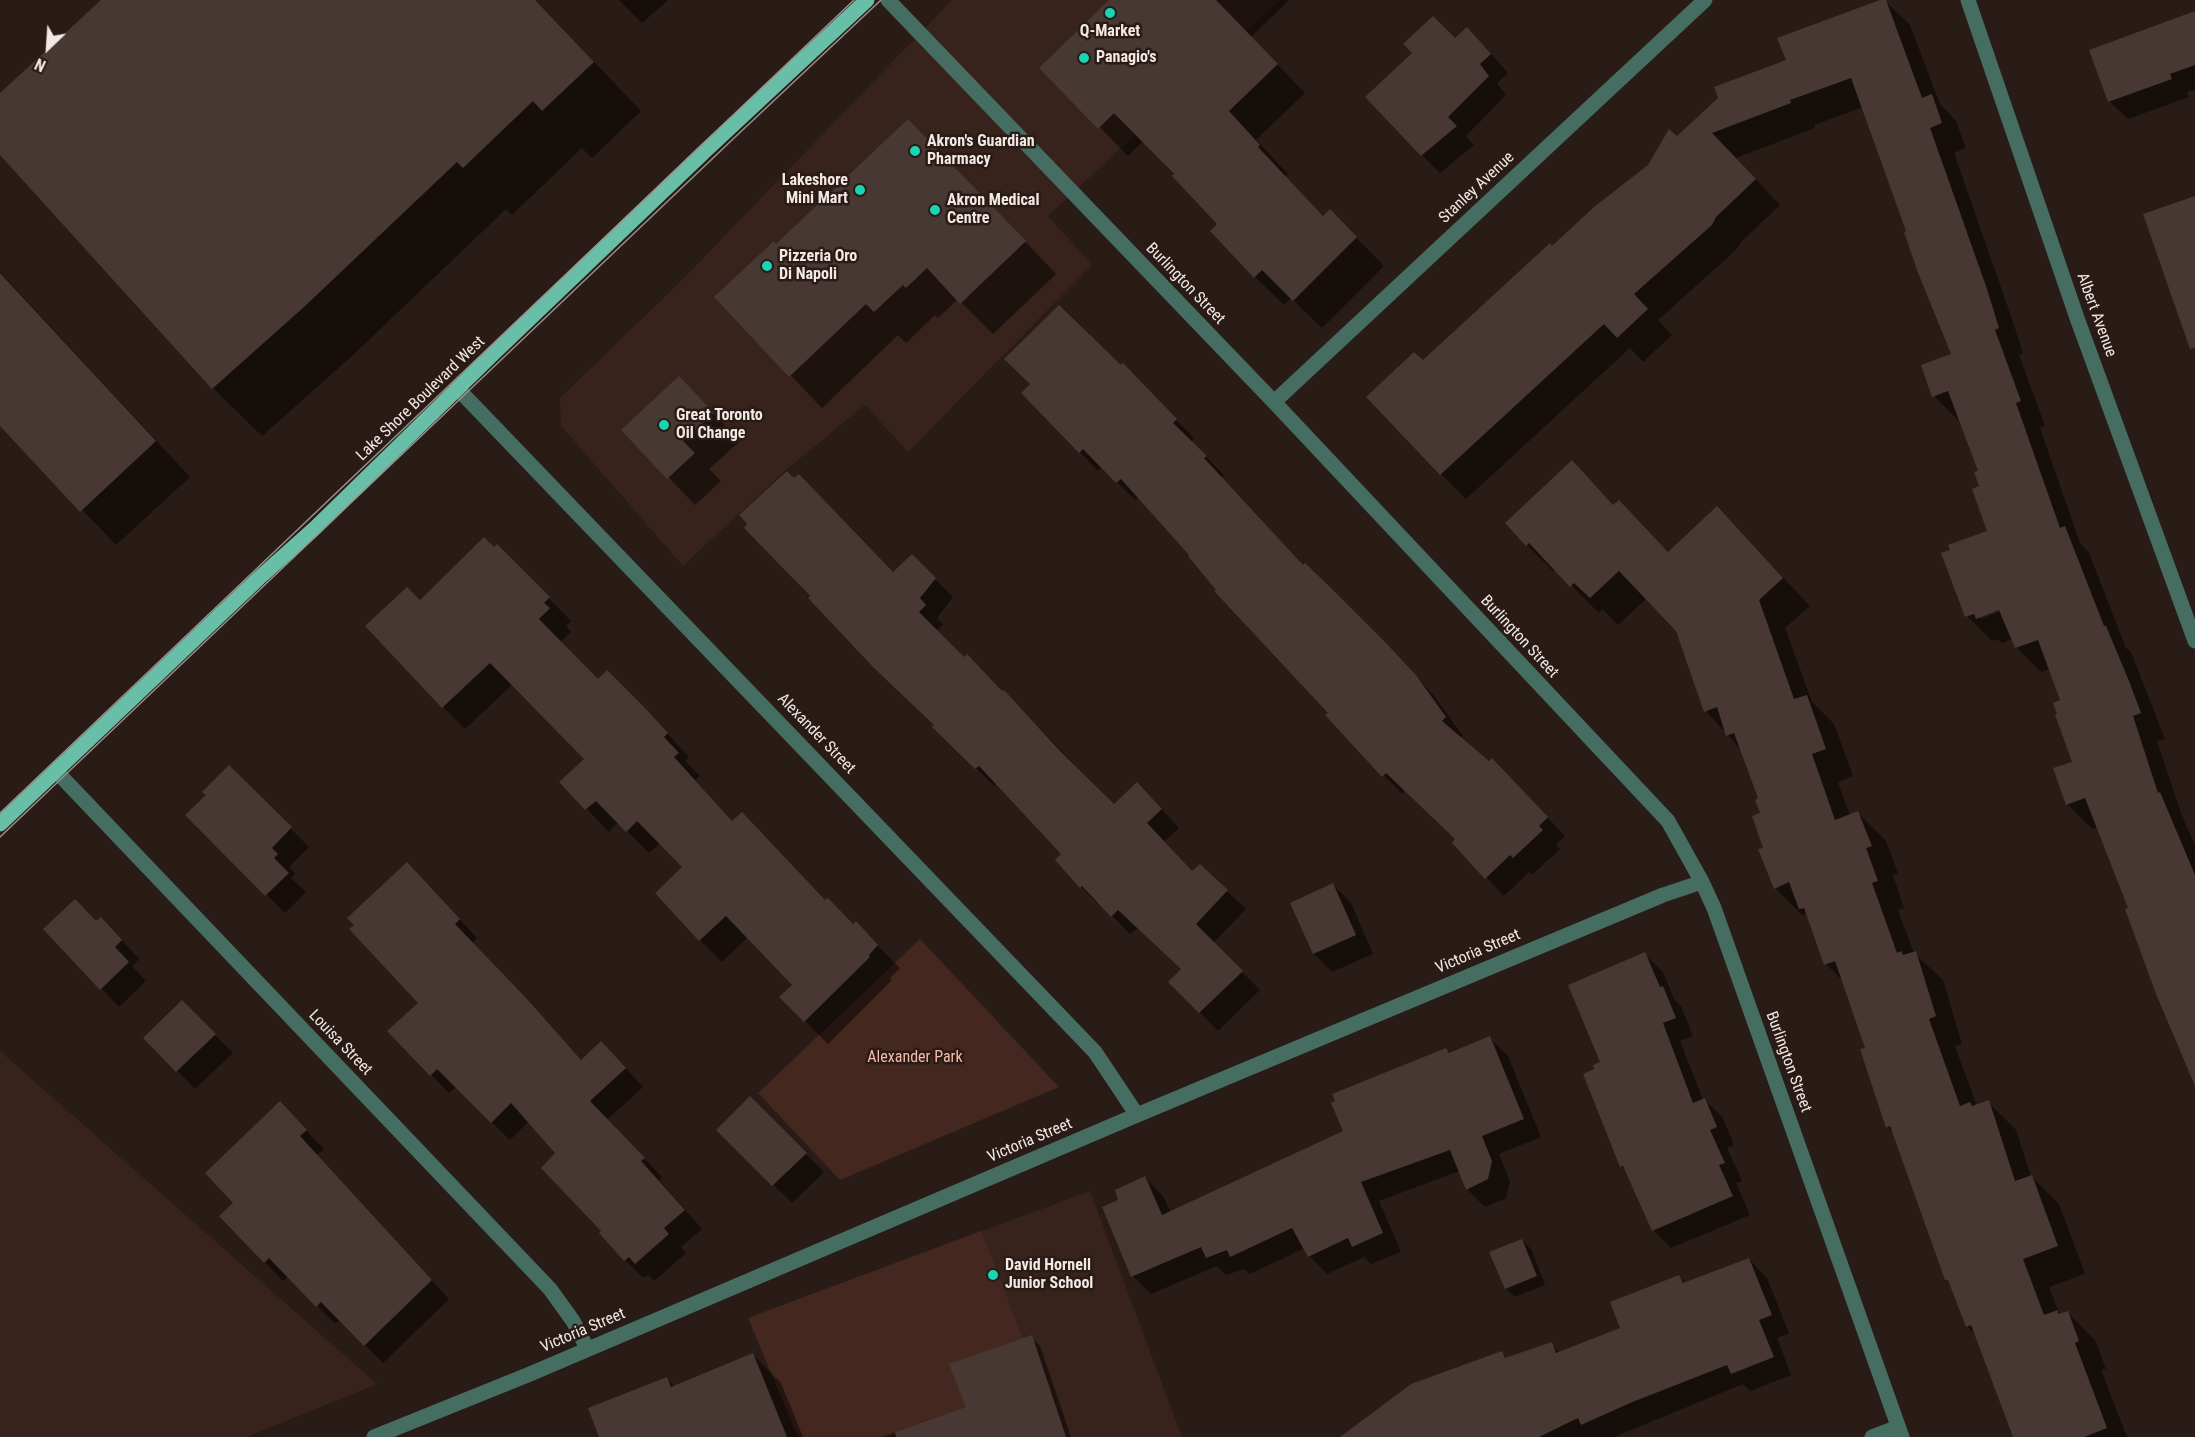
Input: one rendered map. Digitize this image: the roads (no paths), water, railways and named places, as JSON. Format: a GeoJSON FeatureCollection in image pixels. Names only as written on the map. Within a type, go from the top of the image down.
{"type":"FeatureCollection","features":[{"type":"Feature","properties":{"kind":"main road","name":"Lake Shore Boulevard West"},"geometry":{"type":"LineString","coordinates":[[0,824],[259,578],[315,528],[706,150],[867,0]]}},
{"type":"Feature","properties":{"kind":"street","name":"Burlington Street"},"geometry":{"type":"LineString","coordinates":[[888,0],[1274,402],[1668,821],[1714,908],[1900,1432]]}},
{"type":"Feature","properties":{"kind":"street","name":"Stanley Avenue"},"geometry":{"type":"LineString","coordinates":[[1274,402],[1705,0]]}},
{"type":"Feature","properties":{"kind":"street","name":"Albert Avenue"},"geometry":{"type":"LineString","coordinates":[[1968,0],[2077,318],[2195,641]]}},
{"type":"Feature","properties":{"kind":"street","name":"Alexander Street"},"geometry":{"type":"LineString","coordinates":[[458,388],[1095,1052],[1137,1114]]}},
{"type":"Feature","properties":{"kind":"street","name":"Louisa Street"},"geometry":{"type":"LineString","coordinates":[[56,771],[550,1289],[573,1321],[587,1348]]}},
{"type":"Feature","properties":{"kind":"street","name":"Victoria Street"},"geometry":{"type":"LineString","coordinates":[[374,1437],[530,1374],[1137,1114],[1663,894],[1702,882]]}},
{"type":"Feature","properties":{"kind":"street"},"geometry":{"type":"LineString","coordinates":[[1872,1437],[1900,1432]]}},
{"type":"Feature","properties":{"kind":"tram line"},"geometry":{"type":"LineString","coordinates":[[0,813],[854,0]]}},
{"type":"Feature","properties":{"kind":"tram line"},"geometry":{"type":"LineString","coordinates":[[0,837],[881,0]]}},
{"type":"Feature","properties":{"kind":"place","name":"Q-Market"},"geometry":{"type":"Point","coordinates":[1110,13]}},
{"type":"Feature","properties":{"kind":"place","name":"Panagio's"},"geometry":{"type":"Point","coordinates":[1084,58]}},
{"type":"Feature","properties":{"kind":"place","name":"Akron's Guardian Pharmacy"},"geometry":{"type":"Point","coordinates":[915,151]}},
{"type":"Feature","properties":{"kind":"place","name":"Lakeshore Mini Mart"},"geometry":{"type":"Point","coordinates":[860,190]}},
{"type":"Feature","properties":{"kind":"place","name":"Akron Medical Centre"},"geometry":{"type":"Point","coordinates":[935,210]}},
{"type":"Feature","properties":{"kind":"place","name":"Pizzeria Oro Di Napoli"},"geometry":{"type":"Point","coordinates":[767,266]}},
{"type":"Feature","properties":{"kind":"place","name":"Great Toronto Oil Change"},"geometry":{"type":"Point","coordinates":[664,425]}},
{"type":"Feature","properties":{"kind":"place","name":"David Hornell Junior School"},"geometry":{"type":"Point","coordinates":[993,1275]}},
{"type":"Feature","properties":{"kind":"park label","name":"Alexander Park"},"geometry":{"type":"Point","coordinates":[915,1058]}}]}
